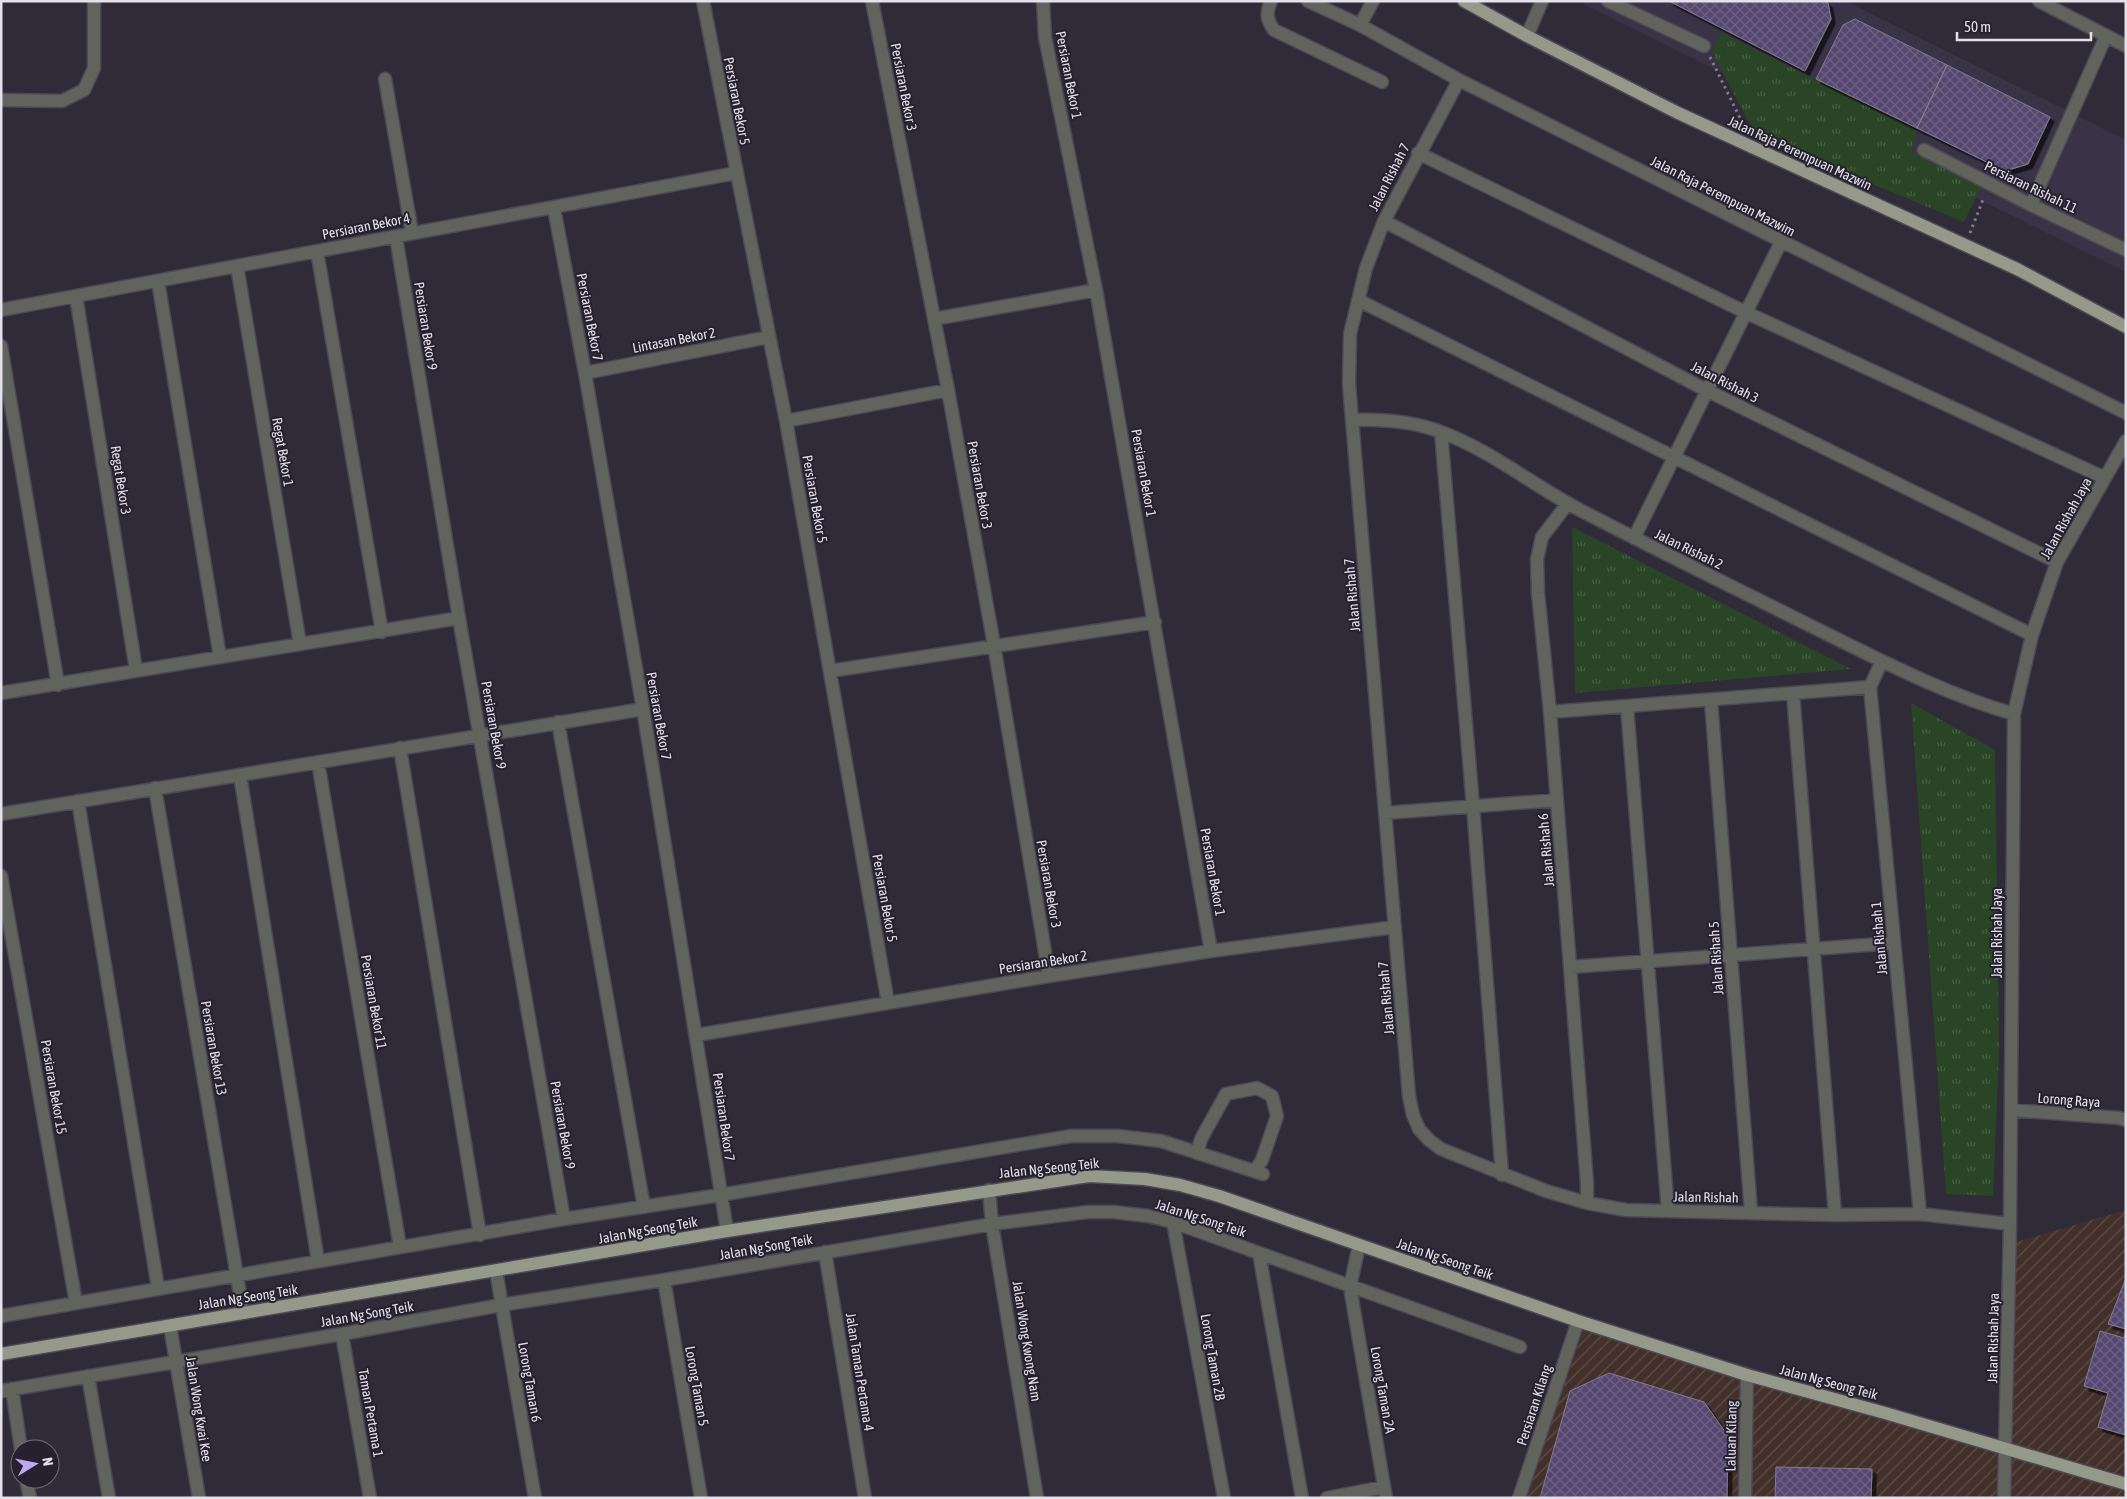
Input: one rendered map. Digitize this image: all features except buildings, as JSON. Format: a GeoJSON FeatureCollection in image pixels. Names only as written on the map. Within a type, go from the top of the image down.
{"type":"FeatureCollection","features":[{"type":"Feature","properties":{"kind":"main road","name":"Jalan Raja Perempuan Mazwin"},"geometry":{"type":"LineString","coordinates":[[1464,1],[1527,36],[1676,112],[2017,269],[2126,327]]}},
{"type":"Feature","properties":{"kind":"main road","name":"Jalan Ng Seong Teik"},"geometry":{"type":"LineString","coordinates":[[1,1354],[727,1231],[989,1190],[1089,1176],[1145,1178],[1180,1185],[1218,1196],[1578,1321],[1747,1375],[1886,1412],[2126,1484]]}},
{"type":"Feature","properties":{"kind":"street"},"geometry":{"type":"LineString","coordinates":[[1,100],[62,101],[84,90],[94,68],[94,1]]}},
{"type":"Feature","properties":{"kind":"street","name":"Persiaran Bekor 5"},"geometry":{"type":"LineString","coordinates":[[703,1],[786,421],[888,1003]]}},
{"type":"Feature","properties":{"kind":"street","name":"Persiaran Bekor 3"},"geometry":{"type":"LineString","coordinates":[[872,1],[948,390],[994,645],[1049,976]]}},
{"type":"Feature","properties":{"kind":"street","name":"Persiaran Bekor 1"},"geometry":{"type":"LineString","coordinates":[[1043,1],[1046,37],[1096,290],[1211,951]]}},
{"type":"Feature","properties":{"kind":"street"},"geometry":{"type":"LineString","coordinates":[[1271,1],[1266,13],[1268,23],[1274,30],[1382,82]]}},
{"type":"Feature","properties":{"kind":"street","name":"Jalan Raja Perempuan Mazwim"},"geometry":{"type":"LineString","coordinates":[[1308,1],[1360,24],[1459,80],[2126,413]]}},
{"type":"Feature","properties":{"kind":"street"},"geometry":{"type":"LineString","coordinates":[[1360,24],[1373,1]]}},
{"type":"Feature","properties":{"kind":"street"},"geometry":{"type":"LineString","coordinates":[[1527,36],[1542,1]]}},
{"type":"Feature","properties":{"kind":"street"},"geometry":{"type":"LineString","coordinates":[[1608,1],[1704,46]]}},
{"type":"Feature","properties":{"kind":"street"},"geometry":{"type":"LineString","coordinates":[[2039,1],[2126,46]]}},
{"type":"Feature","properties":{"kind":"street"},"geometry":{"type":"LineString","coordinates":[[2031,205],[2106,36]]}},
{"type":"Feature","properties":{"kind":"street"},"geometry":{"type":"LineString","coordinates":[[384,79],[412,233]]}},
{"type":"Feature","properties":{"kind":"street","name":"Jalan Rishah 7"},"geometry":{"type":"LineString","coordinates":[[1419,1129],[1413,1115],[1409,1096],[1349,384],[1350,334],[1366,268],[1384,221],[1418,153],[1459,80]]}},
{"type":"Feature","properties":{"kind":"street","name":"Persiaran Rishah 11"},"geometry":{"type":"LineString","coordinates":[[1924,150],[2031,205],[2126,250]]}},
{"type":"Feature","properties":{"kind":"street"},"geometry":{"type":"LineString","coordinates":[[1418,153],[1745,312],[2105,478]]}},
{"type":"Feature","properties":{"kind":"street","name":"Persiaran Bekor 4"},"geometry":{"type":"LineString","coordinates":[[1,310],[736,173]]}},
{"type":"Feature","properties":{"kind":"street","name":"Persiaran Bekor 7"},"geometry":{"type":"LineString","coordinates":[[554,208],[585,373],[643,709],[697,1035],[727,1231]]}},
{"type":"Feature","properties":{"kind":"street","name":"Jalan Rishah 3"},"geometry":{"type":"LineString","coordinates":[[1384,221],[1706,390],[2057,562]]}},
{"type":"Feature","properties":{"kind":"street","name":"Persiaran Bekor 9"},"geometry":{"type":"LineString","coordinates":[[396,237],[459,618],[564,1219]]}},
{"type":"Feature","properties":{"kind":"street"},"geometry":{"type":"LineString","coordinates":[[1634,538],[1781,242]]}},
{"type":"Feature","properties":{"kind":"street"},"geometry":{"type":"LineString","coordinates":[[317,251],[382,632]]}},
{"type":"Feature","properties":{"kind":"street","name":"Regat Bekor 1"},"geometry":{"type":"LineString","coordinates":[[237,266],[300,644]]}},
{"type":"Feature","properties":{"kind":"street"},"geometry":{"type":"LineString","coordinates":[[158,281],[220,657]]}},
{"type":"Feature","properties":{"kind":"street"},"geometry":{"type":"LineString","coordinates":[[934,319],[1096,290]]}},
{"type":"Feature","properties":{"kind":"street","name":"Regat Bekor 3"},"geometry":{"type":"LineString","coordinates":[[76,296],[136,670]]}},
{"type":"Feature","properties":{"kind":"street"},"geometry":{"type":"LineString","coordinates":[[1358,300],[2032,635]]}},
{"type":"Feature","properties":{"kind":"street","name":"Lintasan Bekor 2"},"geometry":{"type":"LineString","coordinates":[[585,373],[769,337]]}},
{"type":"Feature","properties":{"kind":"street"},"geometry":{"type":"LineString","coordinates":[[1,346],[58,685]]}},
{"type":"Feature","properties":{"kind":"street"},"geometry":{"type":"LineString","coordinates":[[786,421],[948,390]]}},
{"type":"Feature","properties":{"kind":"street","name":"Jalan Rishah 2"},"geometry":{"type":"LineString","coordinates":[[1352,420],[1375,419],[1408,423],[1441,432],[1474,448],[1568,503],[1634,538],[1882,661],[1956,695],[2014,714]]}},
{"type":"Feature","properties":{"kind":"street"},"geometry":{"type":"LineString","coordinates":[[1441,432],[1502,1175]]}},
{"type":"Feature","properties":{"kind":"street","name":"Jalan Rishah Jaya"},"geometry":{"type":"LineString","coordinates":[[2004,1498],[2010,1224],[2014,714],[2032,635],[2057,562],[2126,441]]}},
{"type":"Feature","properties":{"kind":"street","name":"Jalan Rishah 6"},"geometry":{"type":"LineString","coordinates":[[1568,503],[1542,537],[1537,559],[1538,592],[1550,712],[1587,1183],[1587,1203]]}},
{"type":"Feature","properties":{"kind":"street"},"geometry":{"type":"LineString","coordinates":[[1,693],[459,618]]}},
{"type":"Feature","properties":{"kind":"street"},"geometry":{"type":"LineString","coordinates":[[830,671],[1155,622]]}},
{"type":"Feature","properties":{"kind":"street"},"geometry":{"type":"LineString","coordinates":[[1550,712],[1711,701],[1870,687],[1882,661]]}},
{"type":"Feature","properties":{"kind":"street","name":"Jalan Rishah 1"},"geometry":{"type":"LineString","coordinates":[[1870,687],[1920,1214]]}},
{"type":"Feature","properties":{"kind":"street"},"geometry":{"type":"LineString","coordinates":[[1793,693],[1835,1215]]}},
{"type":"Feature","properties":{"kind":"street","name":"Jalan Rishah 5"},"geometry":{"type":"LineString","coordinates":[[1711,701],[1751,1212]]}},
{"type":"Feature","properties":{"kind":"street"},"geometry":{"type":"LineString","coordinates":[[1627,707],[1668,1211]]}},
{"type":"Feature","properties":{"kind":"street"},"geometry":{"type":"LineString","coordinates":[[1,814],[643,709]]}},
{"type":"Feature","properties":{"kind":"street"},"geometry":{"type":"LineString","coordinates":[[558,722],[644,1207]]}},
{"type":"Feature","properties":{"kind":"street"},"geometry":{"type":"LineString","coordinates":[[400,748],[480,1235]]}},
{"type":"Feature","properties":{"kind":"street","name":"Persiaran Bekor 11"},"geometry":{"type":"LineString","coordinates":[[318,762],[400,1248]]}},
{"type":"Feature","properties":{"kind":"street"},"geometry":{"type":"LineString","coordinates":[[240,775],[318,1261]]}},
{"type":"Feature","properties":{"kind":"street","name":"Persiaran Bekor 13"},"geometry":{"type":"LineString","coordinates":[[155,788],[243,1312]]}},
{"type":"Feature","properties":{"kind":"street"},"geometry":{"type":"LineString","coordinates":[[1385,813],[1557,800]]}},
{"type":"Feature","properties":{"kind":"street"},"geometry":{"type":"LineString","coordinates":[[78,801],[158,1288]]}},
{"type":"Feature","properties":{"kind":"street","name":"Persiaran Bekor 15"},"geometry":{"type":"LineString","coordinates":[[1,876],[76,1303]]}},
{"type":"Feature","properties":{"kind":"street","name":"Persiaran Bekor 2"},"geometry":{"type":"LineString","coordinates":[[697,1035],[1049,976],[1211,951],[1395,927]]}},
{"type":"Feature","properties":{"kind":"street"},"geometry":{"type":"LineString","coordinates":[[1570,967],[1894,944]]}},
{"type":"Feature","properties":{"kind":"street","name":"Jalan Ng Seong Teik"},"geometry":{"type":"LineString","coordinates":[[1,1316],[237,1274],[1071,1136],[1118,1136],[1161,1141],[1259,1173],[1277,1116],[1272,1096],[1257,1088],[1226,1094],[1201,1139],[1197,1152]]}},
{"type":"Feature","properties":{"kind":"street","name":"Lorong Raya"},"geometry":{"type":"LineString","coordinates":[[2010,1110],[2126,1120]]}},
{"type":"Feature","properties":{"kind":"street","name":"Jalan Rishah"},"geometry":{"type":"LineString","coordinates":[[1419,1129],[1441,1149],[1502,1175],[1587,1203],[1626,1210],[1835,1215],[1920,1214],[2010,1224]]}},
{"type":"Feature","properties":{"kind":"street","name":"Jalan Wong Kwong Nam"},"geometry":{"type":"LineString","coordinates":[[989,1190],[992,1224],[1037,1498]]}},
{"type":"Feature","properties":{"kind":"street","name":"Jalan Ng Song Teik"},"geometry":{"type":"LineString","coordinates":[[6,1390],[342,1334],[501,1304],[664,1280],[992,1224],[1088,1212],[1114,1212],[1148,1216],[1173,1222],[1520,1347]]}},
{"type":"Feature","properties":{"kind":"street","name":"Lorong Taman 2B"},"geometry":{"type":"LineString","coordinates":[[1173,1222],[1224,1498]]}},
{"type":"Feature","properties":{"kind":"street"},"geometry":{"type":"LineString","coordinates":[[1350,1287],[1359,1245]]}},
{"type":"Feature","properties":{"kind":"street","name":"Jalan Taman Pertama 4"},"geometry":{"type":"LineString","coordinates":[[826,1252],[865,1498]]}},
{"type":"Feature","properties":{"kind":"street"},"geometry":{"type":"LineString","coordinates":[[1259,1253],[1302,1498]]}},
{"type":"Feature","properties":{"kind":"street","name":"Lorong Taman 6"},"geometry":{"type":"LineString","coordinates":[[496,1271],[536,1498]]}},
{"type":"Feature","properties":{"kind":"street","name":"Lorong Taman 5"},"geometry":{"type":"LineString","coordinates":[[664,1280],[701,1498]]}},
{"type":"Feature","properties":{"kind":"street","name":"Lorong Taman 2A"},"geometry":{"type":"LineString","coordinates":[[1350,1287],[1385,1492]]}},
{"type":"Feature","properties":{"kind":"street","name":"Persiaran Kilang"},"geometry":{"type":"LineString","coordinates":[[1520,1498],[1578,1321]]}},
{"type":"Feature","properties":{"kind":"street","name":"Jalan Wong Kwai Kee"},"geometry":{"type":"LineString","coordinates":[[170,1326],[199,1498]]}},
{"type":"Feature","properties":{"kind":"street","name":"Taman Pertama 1"},"geometry":{"type":"LineString","coordinates":[[342,1334],[370,1498]]}},
{"type":"Feature","properties":{"kind":"street","name":"Laluan Kilang"},"geometry":{"type":"LineString","coordinates":[[1744,1498],[1747,1375]]}},
{"type":"Feature","properties":{"kind":"street"},"geometry":{"type":"LineString","coordinates":[[88,1376],[109,1498]]}},
{"type":"Feature","properties":{"kind":"street"},"geometry":{"type":"LineString","coordinates":[[6,1390],[19,1439]]}},
{"type":"Feature","properties":{"kind":"street"},"geometry":{"type":"LineString","coordinates":[[1327,1498],[1385,1492]]}},
{"type":"Feature","properties":{"kind":"path"},"geometry":{"type":"LineString","coordinates":[[1704,46],[1756,149]]}},
{"type":"Feature","properties":{"kind":"path"},"geometry":{"type":"LineString","coordinates":[[1965,245],[1989,184]]}},
{"type":"Feature","properties":{"kind":"shaded area"},"geometry":{"type":"Polygon","coordinates":[[[1585,1],[1845,1],[2126,140],[2126,272],[1583,4],[1585,1]]]}},
{"type":"Feature","properties":{"kind":"shaded area"},"geometry":{"type":"Polygon","coordinates":[[[2126,1210],[2126,1498],[1527,1498],[1583,1318],[2003,1442],[2013,1243],[2126,1210]]]}},
{"type":"Feature","properties":{"kind":"green space"},"geometry":{"type":"Polygon","coordinates":[[[1721,32],[1917,131],[1911,152],[1982,185],[1964,222],[1756,136],[1712,52],[1721,32]]]}},
{"type":"Feature","properties":{"kind":"green space"},"geometry":{"type":"Polygon","coordinates":[[[1572,527],[1851,669],[1575,693],[1572,527]]]}},
{"type":"Feature","properties":{"kind":"green space"},"geometry":{"type":"Polygon","coordinates":[[[1911,703],[1995,750],[1999,1050],[1993,1196],[1946,1194],[1911,703]]]}}]}
